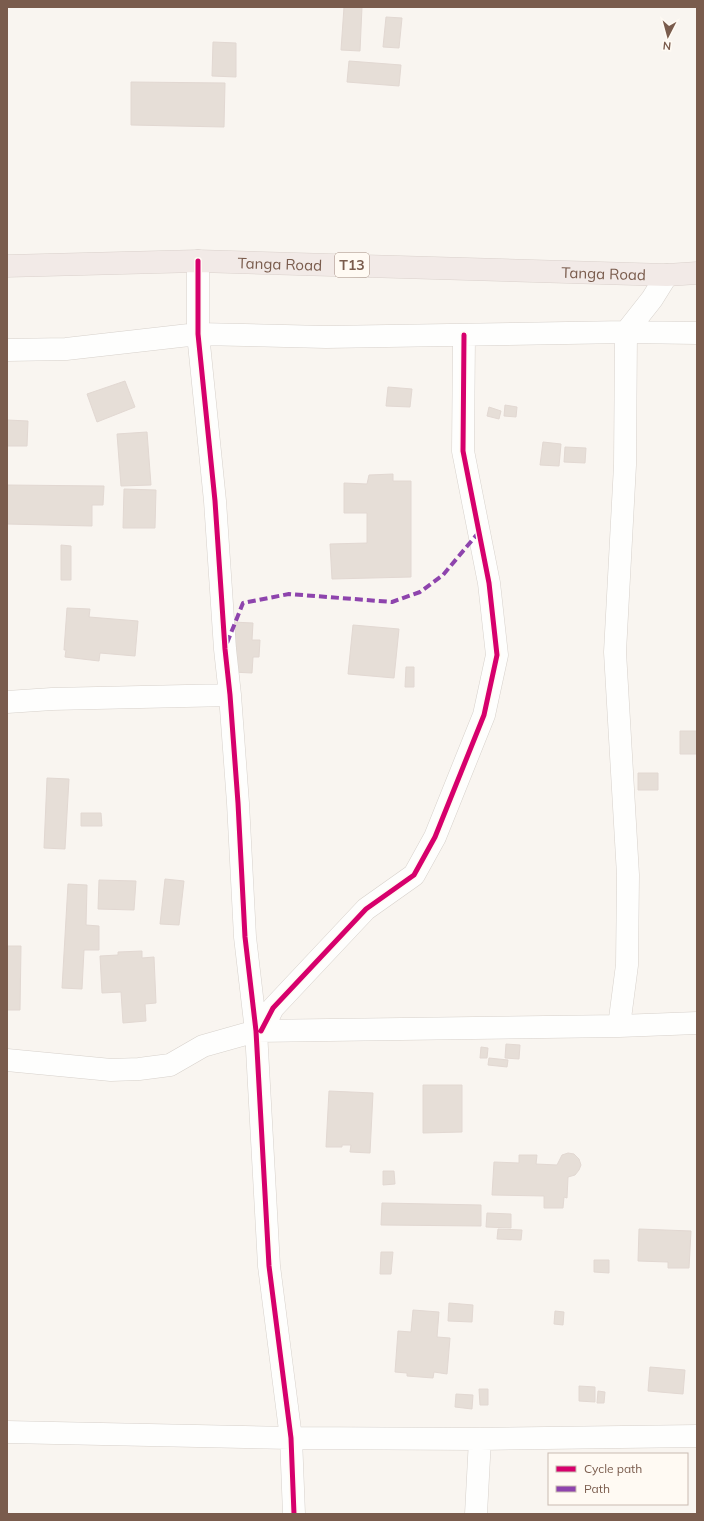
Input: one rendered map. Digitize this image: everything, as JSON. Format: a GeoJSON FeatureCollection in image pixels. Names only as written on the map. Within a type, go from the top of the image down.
{"type":"FeatureCollection","features":[{"type":"Feature","properties":{"kind":"highway","name":"Tanga Road"},"geometry":{"type":"LineString","coordinates":[[7,266],[198,261],[667,274],[697,273]]}},
{"type":"Feature","properties":{"kind":"street"},"geometry":{"type":"LineString","coordinates":[[198,261],[198,334],[215,501],[225,649],[230,695],[245,937],[258,1031],[268,1266],[291,1438],[294,1514]]}},
{"type":"Feature","properties":{"kind":"street"},"geometry":{"type":"LineString","coordinates":[[619,1026],[627,965],[628,875],[614,652],[625,465],[626,332],[652,299],[667,274]]}},
{"type":"Feature","properties":{"kind":"street"},"geometry":{"type":"LineString","coordinates":[[7,350],[66,349],[198,334],[326,337],[626,332],[697,333]]}},
{"type":"Feature","properties":{"kind":"street"},"geometry":{"type":"LineString","coordinates":[[258,1031],[273,1008],[366,908],[414,875],[435,837],[484,715],[497,655],[489,583],[463,450],[464,334]]}},
{"type":"Feature","properties":{"kind":"street"},"geometry":{"type":"LineString","coordinates":[[7,702],[52,699],[230,695]]}},
{"type":"Feature","properties":{"kind":"street"},"geometry":{"type":"LineString","coordinates":[[7,1060],[111,1070],[139,1069],[170,1065],[202,1046],[258,1031],[619,1026],[697,1023]]}},
{"type":"Feature","properties":{"kind":"street"},"geometry":{"type":"LineString","coordinates":[[7,1432],[291,1438],[480,1439],[697,1436]]}},
{"type":"Feature","properties":{"kind":"street"},"geometry":{"type":"LineString","coordinates":[[476,1514],[480,1439]]}},
{"type":"Feature","properties":{"kind":"building"},"geometry":{"type":"Polygon","coordinates":[[[344,7],[362,7],[360,51],[341,50],[344,7]]]}},
{"type":"Feature","properties":{"kind":"building"},"geometry":{"type":"Polygon","coordinates":[[[386,17],[402,18],[399,48],[383,47],[386,17]]]}},
{"type":"Feature","properties":{"kind":"building"},"geometry":{"type":"Polygon","coordinates":[[[213,42],[236,43],[236,77],[212,76],[213,42]]]}},
{"type":"Feature","properties":{"kind":"building"},"geometry":{"type":"Polygon","coordinates":[[[349,61],[401,65],[399,86],[347,82],[349,61]]]}},
{"type":"Feature","properties":{"kind":"building"},"geometry":{"type":"Polygon","coordinates":[[[131,82],[225,83],[224,127],[131,125],[131,82]]]}},
{"type":"Feature","properties":{"kind":"building"},"geometry":{"type":"Polygon","coordinates":[[[125,381],[135,407],[97,422],[87,394],[125,381]]]}},
{"type":"Feature","properties":{"kind":"building"},"geometry":{"type":"Polygon","coordinates":[[[388,387],[412,389],[410,407],[386,406],[388,387]]]}},
{"type":"Feature","properties":{"kind":"building"},"geometry":{"type":"Polygon","coordinates":[[[505,405],[517,407],[516,417],[504,416],[505,405]]]}},
{"type":"Feature","properties":{"kind":"building"},"geometry":{"type":"Polygon","coordinates":[[[489,407],[501,411],[499,419],[487,416],[489,407]]]}},
{"type":"Feature","properties":{"kind":"building"},"geometry":{"type":"Polygon","coordinates":[[[7,420],[28,421],[27,446],[7,446],[7,420]]]}},
{"type":"Feature","properties":{"kind":"building"},"geometry":{"type":"Polygon","coordinates":[[[147,432],[151,485],[121,486],[117,434],[147,432]]]}},
{"type":"Feature","properties":{"kind":"building"},"geometry":{"type":"Polygon","coordinates":[[[543,442],[561,444],[559,466],[540,465],[543,442]]]}},
{"type":"Feature","properties":{"kind":"building"},"geometry":{"type":"Polygon","coordinates":[[[565,447],[586,448],[585,463],[564,462],[565,447]]]}},
{"type":"Feature","properties":{"kind":"building"},"geometry":{"type":"Polygon","coordinates":[[[393,474],[393,481],[411,481],[411,577],[332,579],[330,544],[367,543],[367,513],[344,513],[344,483],[367,484],[369,475],[393,474]]]}},
{"type":"Feature","properties":{"kind":"building"},"geometry":{"type":"Polygon","coordinates":[[[7,485],[104,486],[103,505],[92,505],[92,526],[7,524],[7,485]]]}},
{"type":"Feature","properties":{"kind":"building"},"geometry":{"type":"Polygon","coordinates":[[[124,489],[156,490],[155,528],[123,528],[124,489]]]}},
{"type":"Feature","properties":{"kind":"building"},"geometry":{"type":"Polygon","coordinates":[[[61,545],[71,546],[71,580],[61,580],[61,545]]]}},
{"type":"Feature","properties":{"kind":"building"},"geometry":{"type":"Polygon","coordinates":[[[67,608],[90,609],[89,617],[138,621],[135,656],[100,653],[99,661],[65,657],[66,650],[64,650],[67,608]]]}},
{"type":"Feature","properties":{"kind":"building"},"geometry":{"type":"Polygon","coordinates":[[[232,622],[253,623],[252,640],[260,640],[259,657],[253,657],[252,673],[232,672],[232,622]]]}},
{"type":"Feature","properties":{"kind":"building"},"geometry":{"type":"Polygon","coordinates":[[[353,625],[399,629],[394,678],[348,674],[353,625]]]}},
{"type":"Feature","properties":{"kind":"building"},"geometry":{"type":"Polygon","coordinates":[[[406,667],[414,667],[414,687],[405,687],[406,667]]]}},
{"type":"Feature","properties":{"kind":"building"},"geometry":{"type":"Polygon","coordinates":[[[680,731],[697,731],[697,754],[680,754],[680,731]]]}},
{"type":"Feature","properties":{"kind":"building"},"geometry":{"type":"Polygon","coordinates":[[[638,773],[658,773],[658,790],[638,790],[638,773]]]}},
{"type":"Feature","properties":{"kind":"building"},"geometry":{"type":"Polygon","coordinates":[[[47,778],[69,779],[65,849],[44,848],[47,778]]]}},
{"type":"Feature","properties":{"kind":"building"},"geometry":{"type":"Polygon","coordinates":[[[81,813],[101,813],[102,826],[81,826],[81,813]]]}},
{"type":"Feature","properties":{"kind":"building"},"geometry":{"type":"Polygon","coordinates":[[[165,879],[184,881],[179,925],[160,924],[165,879]]]}},
{"type":"Feature","properties":{"kind":"building"},"geometry":{"type":"Polygon","coordinates":[[[99,880],[136,881],[134,910],[98,909],[99,880]]]}},
{"type":"Feature","properties":{"kind":"building"},"geometry":{"type":"Polygon","coordinates":[[[68,884],[87,885],[86,925],[99,926],[99,950],[84,950],[82,989],[62,988],[68,884]]]}},
{"type":"Feature","properties":{"kind":"building"},"geometry":{"type":"Polygon","coordinates":[[[7,946],[21,946],[20,1010],[7,1010],[7,946]]]}},
{"type":"Feature","properties":{"kind":"building"},"geometry":{"type":"Polygon","coordinates":[[[142,951],[142,958],[154,957],[156,1003],[145,1004],[146,1021],[123,1023],[121,992],[102,993],[100,956],[118,955],[118,952],[142,951]]]}},
{"type":"Feature","properties":{"kind":"building"},"geometry":{"type":"Polygon","coordinates":[[[506,1044],[520,1045],[519,1059],[505,1058],[506,1044]]]}},
{"type":"Feature","properties":{"kind":"building"},"geometry":{"type":"Polygon","coordinates":[[[481,1047],[488,1048],[487,1058],[480,1058],[481,1047]]]}},
{"type":"Feature","properties":{"kind":"building"},"geometry":{"type":"Polygon","coordinates":[[[489,1058],[508,1060],[507,1067],[488,1065],[489,1058]]]}},
{"type":"Feature","properties":{"kind":"building"},"geometry":{"type":"Polygon","coordinates":[[[423,1085],[462,1085],[462,1132],[423,1133],[423,1085]]]}},
{"type":"Feature","properties":{"kind":"building"},"geometry":{"type":"Polygon","coordinates":[[[329,1091],[373,1093],[370,1153],[350,1152],[351,1145],[342,1145],[342,1147],[326,1147],[329,1091]]]}},
{"type":"Feature","properties":{"kind":"building"},"geometry":{"type":"Polygon","coordinates":[[[568,1153],[574,1154],[579,1159],[581,1165],[575,1175],[568,1177],[567,1198],[564,1197],[563,1208],[544,1208],[544,1196],[492,1195],[494,1162],[519,1163],[519,1155],[537,1155],[536,1164],[557,1165],[562,1155],[568,1153]]]}},
{"type":"Feature","properties":{"kind":"building"},"geometry":{"type":"Polygon","coordinates":[[[383,1171],[394,1171],[395,1184],[383,1185],[383,1171]]]}},
{"type":"Feature","properties":{"kind":"building"},"geometry":{"type":"Polygon","coordinates":[[[382,1203],[481,1205],[481,1226],[381,1225],[382,1203]]]}},
{"type":"Feature","properties":{"kind":"building"},"geometry":{"type":"Polygon","coordinates":[[[487,1213],[511,1214],[511,1228],[486,1227],[487,1213]]]}},
{"type":"Feature","properties":{"kind":"building"},"geometry":{"type":"Polygon","coordinates":[[[498,1229],[522,1230],[521,1240],[497,1239],[498,1229]]]}},
{"type":"Feature","properties":{"kind":"building"},"geometry":{"type":"Polygon","coordinates":[[[639,1229],[691,1231],[689,1268],[668,1268],[668,1262],[638,1261],[639,1229]]]}},
{"type":"Feature","properties":{"kind":"building"},"geometry":{"type":"Polygon","coordinates":[[[381,1252],[393,1252],[391,1274],[380,1274],[381,1252]]]}},
{"type":"Feature","properties":{"kind":"building"},"geometry":{"type":"Polygon","coordinates":[[[594,1260],[609,1260],[609,1273],[594,1272],[594,1260]]]}},
{"type":"Feature","properties":{"kind":"building"},"geometry":{"type":"Polygon","coordinates":[[[449,1303],[473,1305],[472,1322],[448,1321],[449,1303]]]}},
{"type":"Feature","properties":{"kind":"building"},"geometry":{"type":"Polygon","coordinates":[[[413,1310],[439,1312],[437,1337],[450,1338],[447,1374],[434,1372],[433,1378],[407,1376],[407,1373],[395,1372],[398,1331],[411,1332],[413,1310]]]}},
{"type":"Feature","properties":{"kind":"building"},"geometry":{"type":"Polygon","coordinates":[[[555,1311],[564,1312],[563,1325],[554,1324],[555,1311]]]}},
{"type":"Feature","properties":{"kind":"building"},"geometry":{"type":"Polygon","coordinates":[[[650,1367],[685,1370],[683,1394],[648,1391],[650,1367]]]}},
{"type":"Feature","properties":{"kind":"building"},"geometry":{"type":"Polygon","coordinates":[[[579,1386],[595,1387],[595,1402],[579,1401],[579,1386]]]}},
{"type":"Feature","properties":{"kind":"building"},"geometry":{"type":"Polygon","coordinates":[[[479,1389],[488,1389],[488,1405],[480,1405],[479,1389]]]}},
{"type":"Feature","properties":{"kind":"building"},"geometry":{"type":"Polygon","coordinates":[[[598,1391],[605,1392],[604,1403],[597,1403],[598,1391]]]}},
{"type":"Feature","properties":{"kind":"building"},"geometry":{"type":"Polygon","coordinates":[[[456,1394],[473,1395],[472,1409],[455,1407],[456,1394]]]}},
{"type":"Feature","properties":{"kind":"marked path"},"geometry":{"type":"LineString","coordinates":[[227,643],[243,603],[289,594],[392,602],[420,592],[443,575],[479,532]]}},
{"type":"Feature","properties":{"kind":"cycle path"},"geometry":{"type":"LineString","coordinates":[[198,261],[198,334],[215,501],[225,649],[238,803],[245,937],[256,1031],[269,1266],[291,1438],[294,1514]]}},
{"type":"Feature","properties":{"kind":"cycle path"},"geometry":{"type":"LineString","coordinates":[[261,1031],[273,1008],[366,909],[414,875],[435,837],[484,715],[497,655],[489,583],[463,451],[464,335]]}}]}
